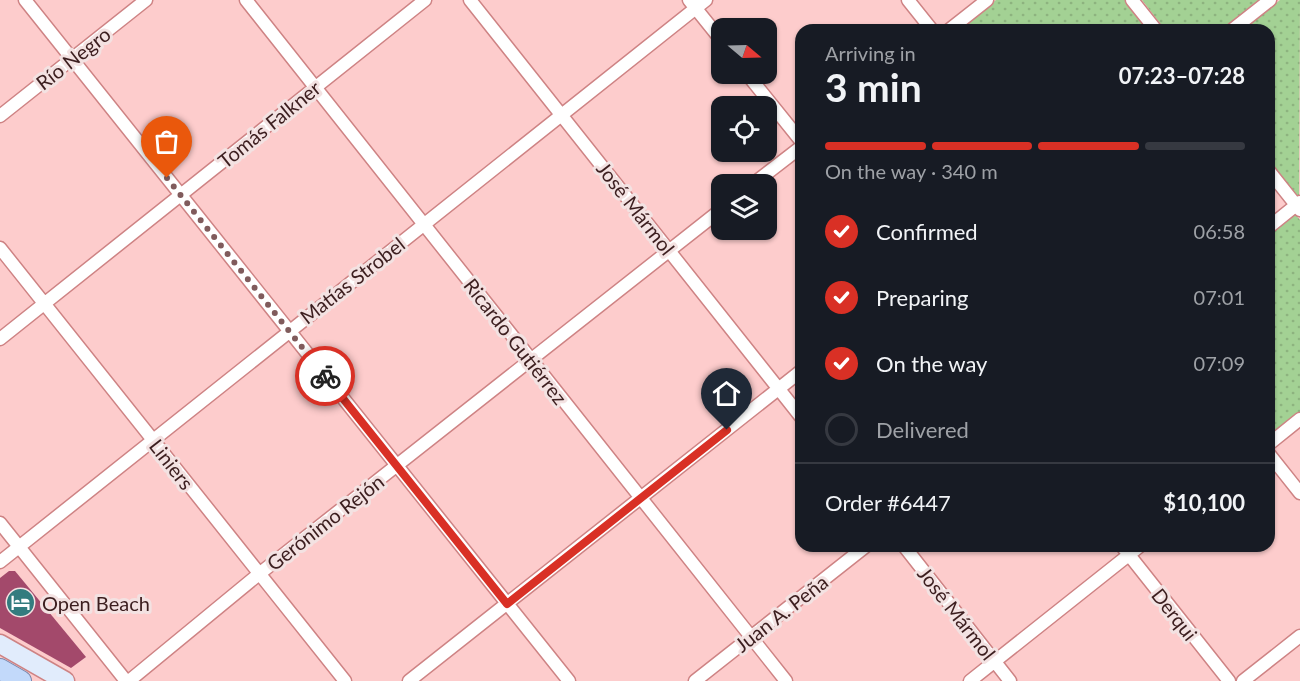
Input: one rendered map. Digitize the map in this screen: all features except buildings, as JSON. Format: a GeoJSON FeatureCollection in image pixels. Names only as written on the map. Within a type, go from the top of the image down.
{"type":"FeatureCollection","features":[{"type":"Feature","properties":{"kind":"main road"},"geometry":{"type":"LineString","coordinates":[[0,644],[65,681]]}},
{"type":"Feature","properties":{"kind":"main road"},"geometry":{"type":"LineString","coordinates":[[0,669],[21,681]]}},
{"type":"Feature","properties":{"kind":"street"},"geometry":{"type":"LineString","coordinates":[[25,0],[569,681]]}},
{"type":"Feature","properties":{"kind":"street","name":"Río Negro"},"geometry":{"type":"LineString","coordinates":[[0,116],[146,0]]}},
{"type":"Feature","properties":{"kind":"street","name":"Ricardo Gutiérrez"},"geometry":{"type":"LineString","coordinates":[[246,0],[786,681]]}},
{"type":"Feature","properties":{"kind":"street","name":"Tomás Falkner"},"geometry":{"type":"LineString","coordinates":[[0,339],[425,0]]}},
{"type":"Feature","properties":{"kind":"street","name":"José Mármol"},"geometry":{"type":"LineString","coordinates":[[470,0],[795,409]]}},
{"type":"Feature","properties":{"kind":"street","name":"Matías Strobel"},"geometry":{"type":"LineString","coordinates":[[0,562],[561,115],[692,4],[706,0]]}},
{"type":"Feature","properties":{"kind":"street"},"geometry":{"type":"LineString","coordinates":[[908,0],[927,24]]}},
{"type":"Feature","properties":{"kind":"street"},"geometry":{"type":"LineString","coordinates":[[956,24],[987,0]]}},
{"type":"Feature","properties":{"kind":"street"},"geometry":{"type":"LineString","coordinates":[[1132,0],[1151,24]]}},
{"type":"Feature","properties":{"kind":"street"},"geometry":{"type":"LineString","coordinates":[[1240,24],[1270,0]]}},
{"type":"Feature","properties":{"kind":"street"},"geometry":{"type":"LineString","coordinates":[[692,4],[711,27]]}},
{"type":"Feature","properties":{"kind":"street"},"geometry":{"type":"LineString","coordinates":[[755,84],[795,134]]}},
{"type":"Feature","properties":{"kind":"street"},"geometry":{"type":"LineString","coordinates":[[766,174],[795,152]]}},
{"type":"Feature","properties":{"kind":"street"},"geometry":{"type":"LineString","coordinates":[[1275,178],[1299,206],[1275,223]]}},
{"type":"Feature","properties":{"kind":"street","name":"Gerónimo Rejón"},"geometry":{"type":"LineString","coordinates":[[128,681],[711,218]]}},
{"type":"Feature","properties":{"kind":"street","name":"Liniers"},"geometry":{"type":"LineString","coordinates":[[0,248],[345,681]]}},
{"type":"Feature","properties":{"kind":"street"},"geometry":{"type":"LineString","coordinates":[[409,681],[795,376]]}},
{"type":"Feature","properties":{"kind":"street"},"geometry":{"type":"LineString","coordinates":[[1275,439],[1300,419]]}},
{"type":"Feature","properties":{"kind":"street"},"geometry":{"type":"LineString","coordinates":[[1275,462],[1300,493]]}},
{"type":"Feature","properties":{"kind":"street"},"geometry":{"type":"LineString","coordinates":[[0,523],[128,681]]}},
{"type":"Feature","properties":{"kind":"street","name":"Juan A. Peña"},"geometry":{"type":"LineString","coordinates":[[695,681],[858,552]]}},
{"type":"Feature","properties":{"kind":"street","name":"José Mármol"},"geometry":{"type":"LineString","coordinates":[[909,552],[1010,681]]}},
{"type":"Feature","properties":{"kind":"street"},"geometry":{"type":"LineString","coordinates":[[970,681],[1123,552]]}},
{"type":"Feature","properties":{"kind":"street","name":"Derqui"},"geometry":{"type":"LineString","coordinates":[[1127,552],[1229,681]]}},
{"type":"Feature","properties":{"kind":"street"},"geometry":{"type":"LineString","coordinates":[[1244,681],[1300,636]]}},
{"type":"Feature","properties":{"kind":"green space"},"geometry":{"type":"Polygon","coordinates":[[[996,0],[1125,0],[1144,24],[966,24],[996,0]]]}},
{"type":"Feature","properties":{"kind":"green space"},"geometry":{"type":"Polygon","coordinates":[[[1142,0],[1261,0],[1231,24],[1160,24],[1142,0]]]}},
{"type":"Feature","properties":{"kind":"green space"},"geometry":{"type":"Polygon","coordinates":[[[1280,0],[1300,0],[1299,199],[1275,169],[1275,24],[1250,24],[1280,0]]]}},
{"type":"Feature","properties":{"kind":"green space"},"geometry":{"type":"Polygon","coordinates":[[[1295,214],[1300,220],[1300,412],[1275,432],[1275,230],[1295,214]]]}},
{"type":"Feature","properties":{"kind":"way so far"},"geometry":{"type":"LineString","coordinates":[[167,178],[325,376]]}},
{"type":"Feature","properties":{"kind":"place","name":"Open Beach"},"geometry":{"type":"Point","coordinates":[21,603]}},
{"type":"Feature","properties":{"kind":"route"},"geometry":{"type":"LineString","coordinates":[[325,376],[507,604],[727,430]]}}]}
